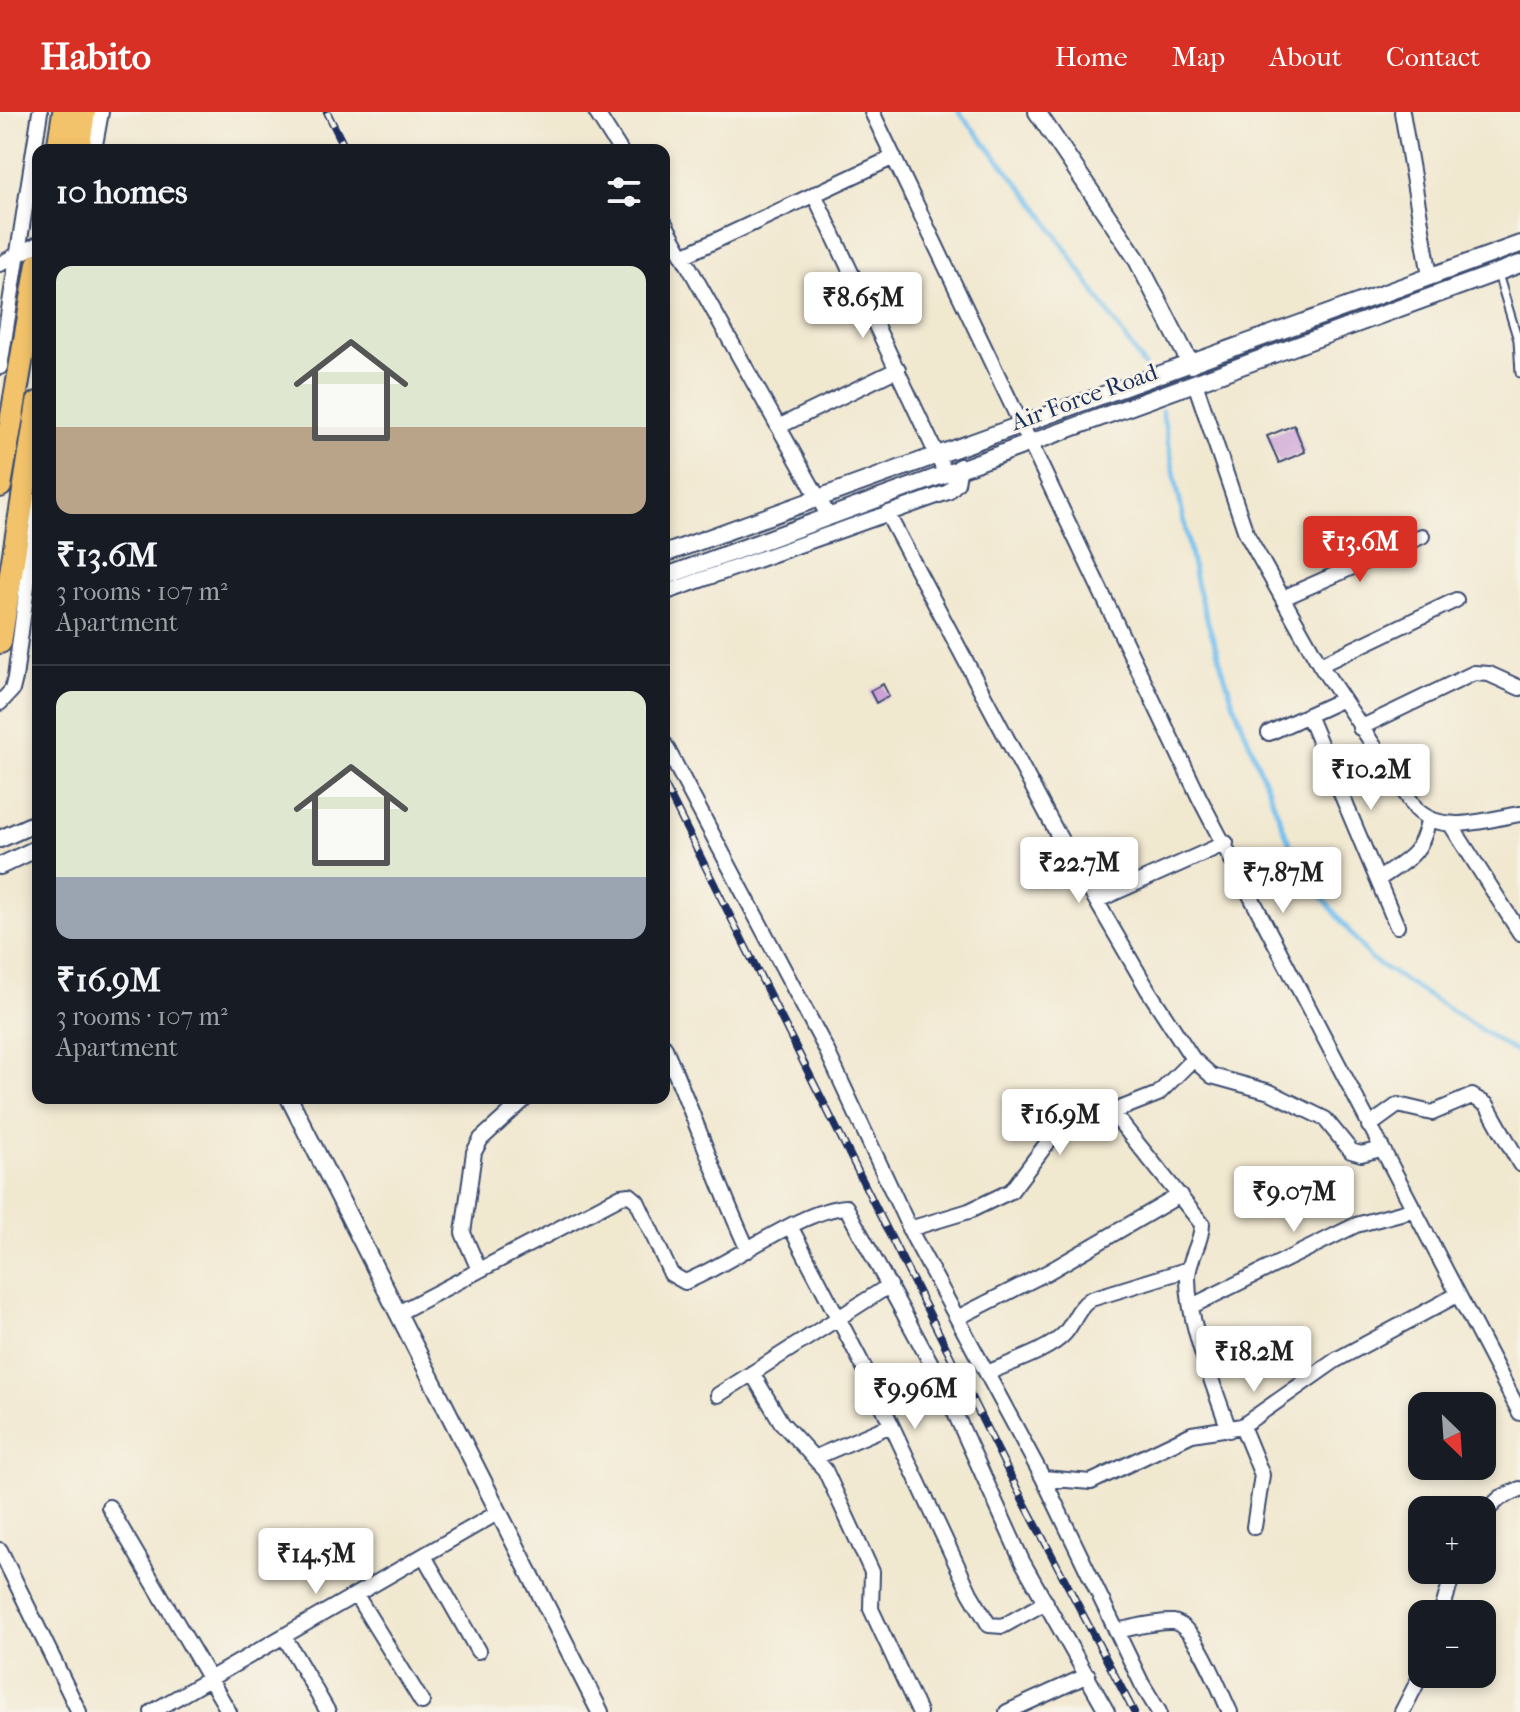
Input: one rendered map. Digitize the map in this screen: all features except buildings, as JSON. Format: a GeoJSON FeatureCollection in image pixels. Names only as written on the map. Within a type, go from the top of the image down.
{"type":"FeatureCollection","features":[{"type":"Feature","properties":{"kind":"main road"},"geometry":{"type":"LineString","coordinates":[[59,144],[64,112]]}},
{"type":"Feature","properties":{"kind":"main road"},"geometry":{"type":"LineString","coordinates":[[79,144],[84,112]]}},
{"type":"Feature","properties":{"kind":"main road"},"geometry":{"type":"LineString","coordinates":[[0,486],[32,299]]}},
{"type":"Feature","properties":{"kind":"main road"},"geometry":{"type":"LineString","coordinates":[[0,642],[32,441]]}},
{"type":"Feature","properties":{"kind":"street"},"geometry":{"type":"LineString","coordinates":[[35,144],[40,112]]}},
{"type":"Feature","properties":{"kind":"street"},"geometry":{"type":"LineString","coordinates":[[95,144],[101,112]]}},
{"type":"Feature","properties":{"kind":"street"},"geometry":{"type":"LineString","coordinates":[[596,112],[616,144]]}},
{"type":"Feature","properties":{"kind":"street"},"geometry":{"type":"LineString","coordinates":[[872,112],[1025,426],[1200,799],[1226,843],[1412,1210],[1517,1404]]}},
{"type":"Feature","properties":{"kind":"street"},"geometry":{"type":"LineString","coordinates":[[1037,112],[1143,270],[1191,365]]}},
{"type":"Feature","properties":{"kind":"street"},"geometry":{"type":"LineString","coordinates":[[1402,112],[1430,276]]}},
{"type":"Feature","properties":{"kind":"street"},"geometry":{"type":"LineString","coordinates":[[685,255],[894,157]]}},
{"type":"Feature","properties":{"kind":"street"},"geometry":{"type":"LineString","coordinates":[[0,367],[32,160]]}},
{"type":"Feature","properties":{"kind":"street"},"geometry":{"type":"LineString","coordinates":[[670,591],[948,492],[957,483],[952,469],[937,455],[814,194]]}},
{"type":"Feature","properties":{"kind":"street"},"geometry":{"type":"LineString","coordinates":[[670,231],[829,517]]}},
{"type":"Feature","properties":{"kind":"street","name":"Air Force Road"},"geometry":{"type":"LineString","coordinates":[[670,552],[817,496],[1025,426],[1520,244]]}},
{"type":"Feature","properties":{"kind":"street"},"geometry":{"type":"LineString","coordinates":[[0,264],[32,247]]}},
{"type":"Feature","properties":{"kind":"street","name":"Air Force Road"},"geometry":{"type":"LineString","coordinates":[[670,575],[952,469],[1520,264]]}},
{"type":"Feature","properties":{"kind":"street"},"geometry":{"type":"LineString","coordinates":[[780,426],[898,369]]}},
{"type":"Feature","properties":{"kind":"street"},"geometry":{"type":"LineString","coordinates":[[1195,383],[1239,519],[1341,700],[1428,821],[1451,825],[1520,814]]}},
{"type":"Feature","properties":{"kind":"street"},"geometry":{"type":"LineString","coordinates":[[887,513],[1057,833],[1148,990],[1193,1059],[1212,1076],[1270,1092],[1325,1119],[1351,1151],[1361,1154],[1381,1149]]}},
{"type":"Feature","properties":{"kind":"street"},"geometry":{"type":"LineString","coordinates":[[1283,598],[1422,536]]}},
{"type":"Feature","properties":{"kind":"street"},"geometry":{"type":"LineString","coordinates":[[0,703],[12,690],[15,678],[32,547]]}},
{"type":"Feature","properties":{"kind":"street"},"geometry":{"type":"LineString","coordinates":[[1320,665],[1456,600]]}},
{"type":"Feature","properties":{"kind":"street"},"geometry":{"type":"LineString","coordinates":[[1360,728],[1474,673],[1489,674],[1520,688]]}},
{"type":"Feature","properties":{"kind":"street"},"geometry":{"type":"LineString","coordinates":[[1269,733],[1341,700]]}},
{"type":"Feature","properties":{"kind":"street"},"geometry":{"type":"LineString","coordinates":[[1308,715],[1397,926]]}},
{"type":"Feature","properties":{"kind":"street"},"geometry":{"type":"LineString","coordinates":[[670,754],[826,1049],[909,1229],[1043,1478],[1116,1631],[1159,1712]]}},
{"type":"Feature","properties":{"kind":"street"},"geometry":{"type":"LineString","coordinates":[[1379,879],[1418,851],[1428,821]]}},
{"type":"Feature","properties":{"kind":"street"},"geometry":{"type":"LineString","coordinates":[[0,839],[32,825]]}},
{"type":"Feature","properties":{"kind":"street"},"geometry":{"type":"LineString","coordinates":[[1451,825],[1520,933]]}},
{"type":"Feature","properties":{"kind":"street"},"geometry":{"type":"LineString","coordinates":[[1098,900],[1226,843]]}},
{"type":"Feature","properties":{"kind":"street"},"geometry":{"type":"LineString","coordinates":[[0,866],[32,851]]}},
{"type":"Feature","properties":{"kind":"street"},"geometry":{"type":"LineString","coordinates":[[909,1229],[969,1211],[1011,1191],[1060,1126],[1112,1112],[1158,1094],[1193,1059]]}},
{"type":"Feature","properties":{"kind":"street"},"geometry":{"type":"LineString","coordinates":[[670,1060],[692,1110],[717,1184],[748,1250]]}},
{"type":"Feature","properties":{"kind":"street"},"geometry":{"type":"LineString","coordinates":[[1369,1126],[1398,1105],[1432,1113],[1472,1096],[1487,1105],[1520,1164]]}},
{"type":"Feature","properties":{"kind":"street"},"geometry":{"type":"LineString","coordinates":[[292,1104],[600,1712]]}},
{"type":"Feature","properties":{"kind":"street"},"geometry":{"type":"LineString","coordinates":[[479,1270],[463,1233],[474,1152],[481,1139],[519,1104]]}},
{"type":"Feature","properties":{"kind":"street"},"geometry":{"type":"LineString","coordinates":[[1112,1112],[1202,1224],[1189,1269],[1192,1306],[1236,1428],[1262,1475],[1254,1527]]}},
{"type":"Feature","properties":{"kind":"street"},"geometry":{"type":"LineString","coordinates":[[398,1313],[621,1196],[630,1195],[643,1210],[678,1281],[693,1279],[791,1228],[846,1207],[940,1380],[1022,1561],[1107,1712]]}},
{"type":"Feature","properties":{"kind":"street"},"geometry":{"type":"LineString","coordinates":[[957,1318],[1048,1272],[1180,1195]]}},
{"type":"Feature","properties":{"kind":"street"},"geometry":{"type":"LineString","coordinates":[[1192,1306],[1356,1225],[1412,1210]]}},
{"type":"Feature","properties":{"kind":"street"},"geometry":{"type":"LineString","coordinates":[[791,1228],[891,1425],[970,1593],[989,1625],[996,1628],[1003,1626],[1046,1602]]}},
{"type":"Feature","properties":{"kind":"street"},"geometry":{"type":"LineString","coordinates":[[987,1373],[1054,1342],[1065,1333],[1080,1306],[1091,1299],[1189,1269]]}},
{"type":"Feature","properties":{"kind":"street"},"geometry":{"type":"LineString","coordinates":[[718,1395],[890,1285]]}},
{"type":"Feature","properties":{"kind":"street"},"geometry":{"type":"LineString","coordinates":[[1043,1478],[1091,1482],[1192,1434],[1236,1428],[1336,1360],[1457,1295]]}},
{"type":"Feature","properties":{"kind":"street"},"geometry":{"type":"LineString","coordinates":[[752,1373],[781,1422],[816,1457],[869,1563],[874,1582],[871,1609],[919,1712]]}},
{"type":"Feature","properties":{"kind":"street"},"geometry":{"type":"LineString","coordinates":[[1517,1404],[1520,1379]]}},
{"type":"Feature","properties":{"kind":"street"},"geometry":{"type":"LineString","coordinates":[[816,1457],[891,1425]]}},
{"type":"Feature","properties":{"kind":"street"},"geometry":{"type":"LineString","coordinates":[[1496,1502],[1520,1489]]}},
{"type":"Feature","properties":{"kind":"street"},"geometry":{"type":"LineString","coordinates":[[109,1507],[229,1712]]}},
{"type":"Feature","properties":{"kind":"street"},"geometry":{"type":"LineString","coordinates":[[152,1712],[499,1512]]}},
{"type":"Feature","properties":{"kind":"street"},"geometry":{"type":"LineString","coordinates":[[0,1550],[79,1712]]}},
{"type":"Feature","properties":{"kind":"street"},"geometry":{"type":"LineString","coordinates":[[424,1556],[478,1651]]}},
{"type":"Feature","properties":{"kind":"street"},"geometry":{"type":"LineString","coordinates":[[356,1595],[422,1702]]}},
{"type":"Feature","properties":{"kind":"street"},"geometry":{"type":"LineString","coordinates":[[1116,1631],[1170,1622],[1183,1626],[1204,1657],[1230,1712]]}},
{"type":"Feature","properties":{"kind":"street"},"geometry":{"type":"LineString","coordinates":[[284,1636],[328,1712]]}},
{"type":"Feature","properties":{"kind":"street"},"geometry":{"type":"LineString","coordinates":[[1007,1712],[1088,1675]]}},
{"type":"Feature","properties":{"kind":"street"},"geometry":{"type":"LineString","coordinates":[[1402,1712],[1414,1688]]}},
{"type":"Feature","properties":{"kind":"lane"},"geometry":{"type":"LineString","coordinates":[[1497,272],[1518,340],[1520,373]]}},
{"type":"Feature","properties":{"kind":"waterway"},"geometry":{"type":"LineString","coordinates":[[959,112],[1037,206],[1144,366]]}},
{"type":"Feature","properties":{"kind":"waterway"},"geometry":{"type":"LineString","coordinates":[[1162,411],[1197,587],[1232,699],[1299,867],[1371,959],[1520,1055]]}},
{"type":"Feature","properties":{"kind":"railway"},"geometry":{"type":"LineString","coordinates":[[327,112],[343,144]]}},
{"type":"Feature","properties":{"kind":"railway"},"geometry":{"type":"LineString","coordinates":[[670,796],[1014,1483],[1134,1712]]}}]}
